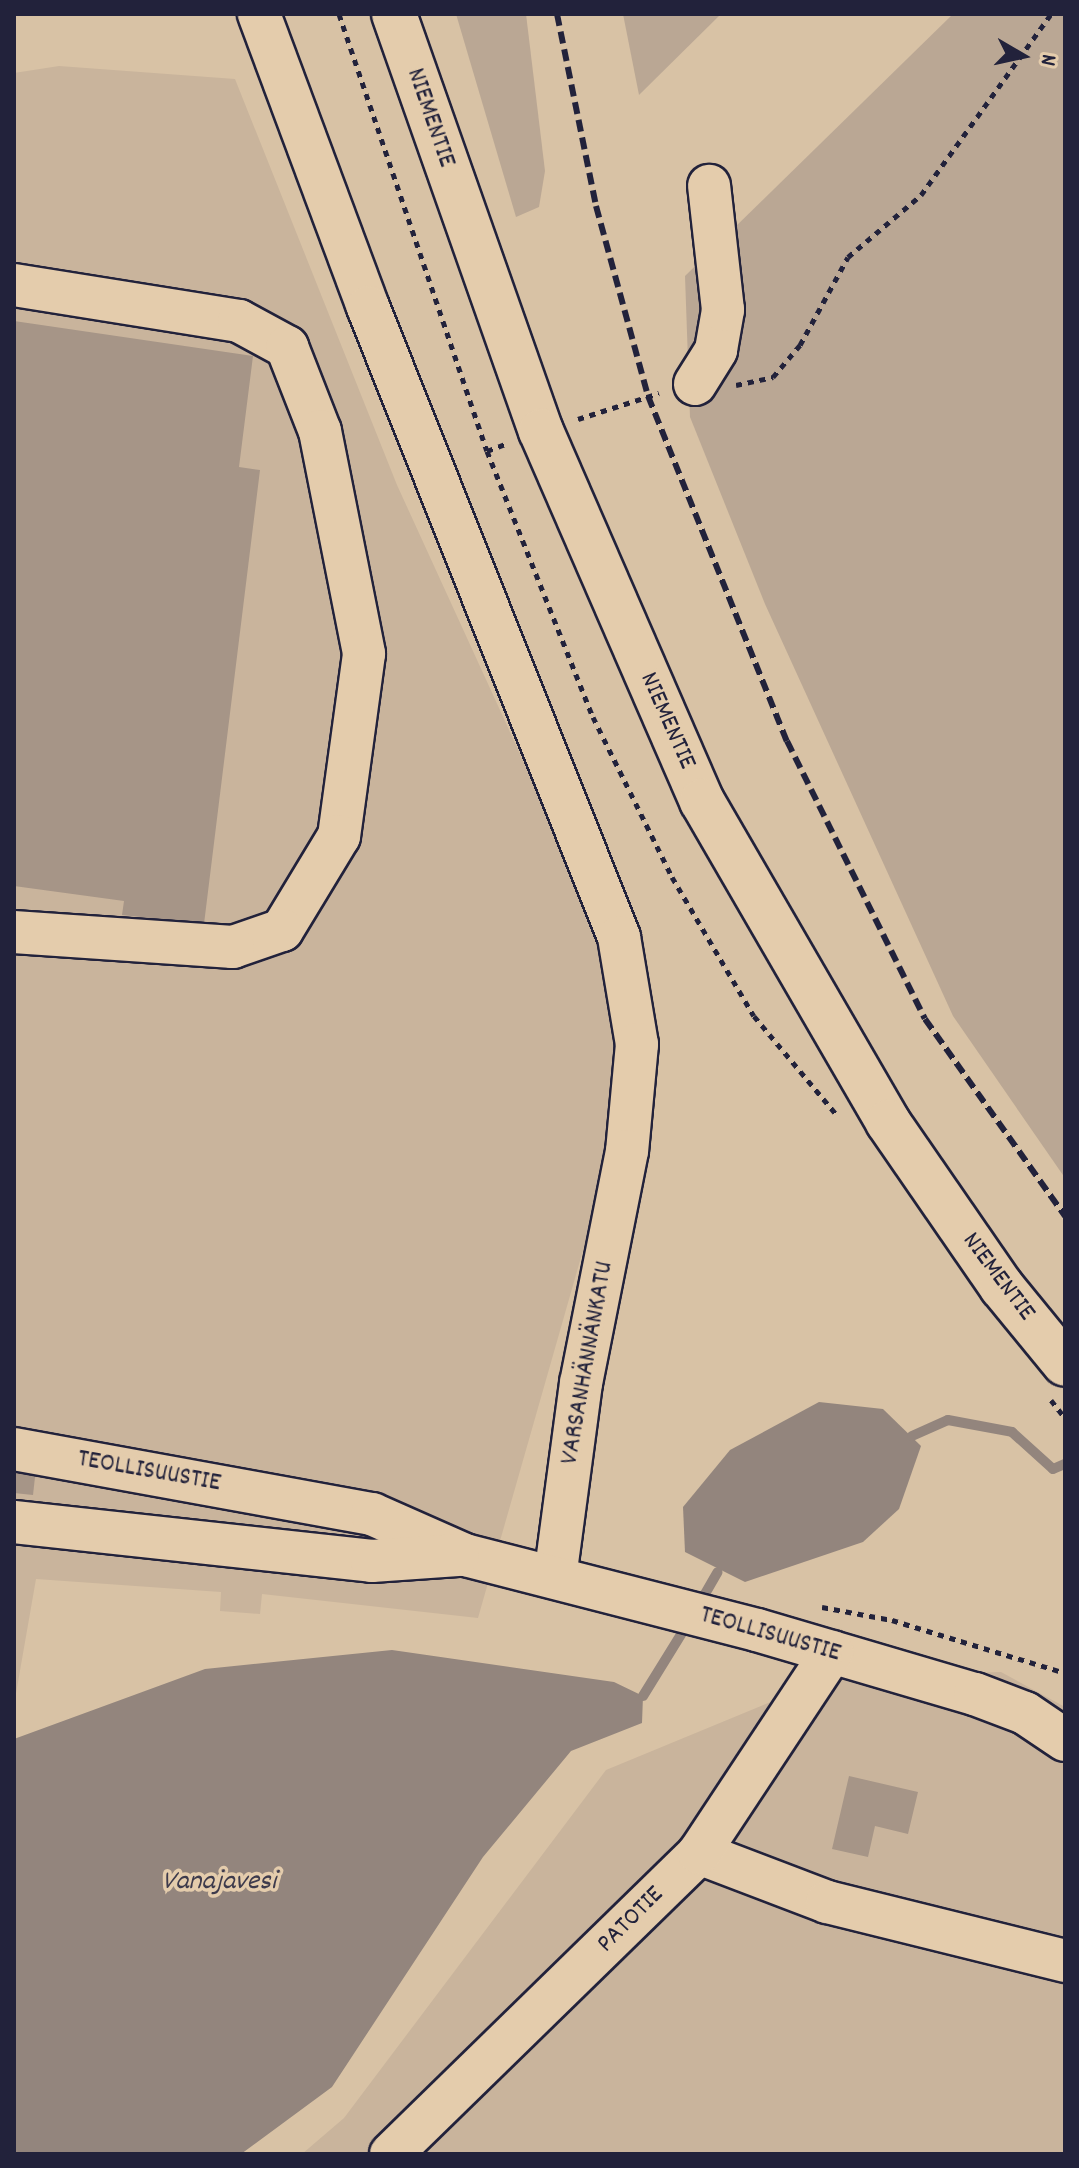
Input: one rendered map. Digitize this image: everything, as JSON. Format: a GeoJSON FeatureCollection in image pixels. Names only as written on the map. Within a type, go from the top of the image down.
{"type":"FeatureCollection","features":[{"type":"Feature","properties":{"kind":"main road","name":"NIEMENTIE"},"geometry":{"type":"LineString","coordinates":[[394,14],[541,431],[702,801],[888,1122],[1002,1287],[1065,1364]]}},
{"type":"Feature","properties":{"kind":"lane","name":"VARSANHÄNNÄNKATU"},"geometry":{"type":"LineString","coordinates":[[259,14],[368,307],[619,937],[637,1044],[627,1151],[581,1383],[555,1577]]}},
{"type":"Feature","properties":{"kind":"lane"},"geometry":{"type":"LineString","coordinates":[[695,384],[716,350],[723,310],[709,186]]}},
{"type":"Feature","properties":{"kind":"lane"},"geometry":{"type":"LineString","coordinates":[[14,285],[239,321],[287,347],[320,431],[364,654],[339,836],[282,930],[233,947],[14,932]]}},
{"type":"Feature","properties":{"kind":"lane","name":"TEOLLISUUSTIE"},"geometry":{"type":"LineString","coordinates":[[14,1449],[372,1514],[465,1555],[757,1630],[1025,1713],[1065,1740]]}},
{"type":"Feature","properties":{"kind":"lane","name":"TEOLLISUUSTIE"},"geometry":{"type":"LineString","coordinates":[[14,1522],[372,1561],[465,1555]]}},
{"type":"Feature","properties":{"kind":"lane","name":"PATOTIE"},"geometry":{"type":"LineString","coordinates":[[391,2154],[699,1853],[832,1652]]}},
{"type":"Feature","properties":{"kind":"lane"},"geometry":{"type":"LineString","coordinates":[[699,1853],[827,1902],[1065,1961]]}},
{"type":"Feature","properties":{"kind":"path"},"geometry":{"type":"LineString","coordinates":[[487,451],[541,431],[695,384],[740,385],[773,377],[800,345],[848,257],[921,195],[1051,14]]}},
{"type":"Feature","properties":{"kind":"shaded area"},"geometry":{"type":"Polygon","coordinates":[[[456,14],[526,14],[545,171],[539,207],[516,217],[456,14]]]}},
{"type":"Feature","properties":{"kind":"shaded area"},"geometry":{"type":"Polygon","coordinates":[[[623,14],[721,14],[639,95],[623,14]]]}},
{"type":"Feature","properties":{"kind":"shaded area"},"geometry":{"type":"Polygon","coordinates":[[[953,14],[1065,14],[1065,1178],[953,1016],[765,604],[690,417],[685,276],[953,14]]]}},
{"type":"Feature","properties":{"kind":"shaded area"},"geometry":{"type":"Polygon","coordinates":[[[59,66],[235,79],[397,485],[606,942],[631,1082],[478,1618],[262,1594],[260,1614],[220,1611],[221,1592],[36,1579],[14,1705],[14,73],[59,66]]]}},
{"type":"Feature","properties":{"kind":"shaded area"},"geometry":{"type":"Polygon","coordinates":[[[1001,1672],[1065,1707],[1065,2154],[302,2154],[344,2118],[606,1770],[831,1677],[1001,1672]]]}},
{"type":"Feature","properties":{"kind":"water"},"geometry":{"type":"Polygon","coordinates":[[[819,1402],[883,1409],[921,1446],[899,1509],[863,1542],[745,1582],[685,1552],[683,1507],[730,1450],[819,1402]]]}},
{"type":"Feature","properties":{"kind":"water","name":"Vanajavesi"},"geometry":{"type":"Polygon","coordinates":[[[392,1650],[614,1682],[643,1696],[642,1723],[571,1751],[483,1857],[332,2087],[241,2154],[14,2154],[14,1739],[205,1669],[392,1650]]]}},
{"type":"Feature","properties":{"kind":"building"},"geometry":{"type":"Polygon","coordinates":[[[14,321],[253,356],[239,467],[260,470],[204,924],[122,915],[124,901],[14,886],[14,321]]]}},
{"type":"Feature","properties":{"kind":"building"},"geometry":{"type":"Polygon","coordinates":[[[14,1465],[36,1468],[33,1495],[14,1493],[14,1465]]]}},
{"type":"Feature","properties":{"kind":"building"},"geometry":{"type":"Polygon","coordinates":[[[849,1776],[918,1792],[908,1834],[875,1826],[868,1857],[832,1849],[849,1776]]]}},
{"type":"Feature","properties":{"kind":"waterway"},"geometry":{"type":"LineString","coordinates":[[912,1436],[948,1420],[1012,1432],[1053,1469],[1065,1464]]}},
{"type":"Feature","properties":{"kind":"waterway"},"geometry":{"type":"LineString","coordinates":[[698,1606],[718,1572]]}},
{"type":"Feature","properties":{"kind":"waterway"},"geometry":{"type":"LineString","coordinates":[[643,1696],[688,1623]]}},
{"type":"Feature","properties":{"kind":"railway"},"geometry":{"type":"LineString","coordinates":[[557,14],[596,206],[648,396],[787,741],[925,1019],[1065,1216]]}}]}
